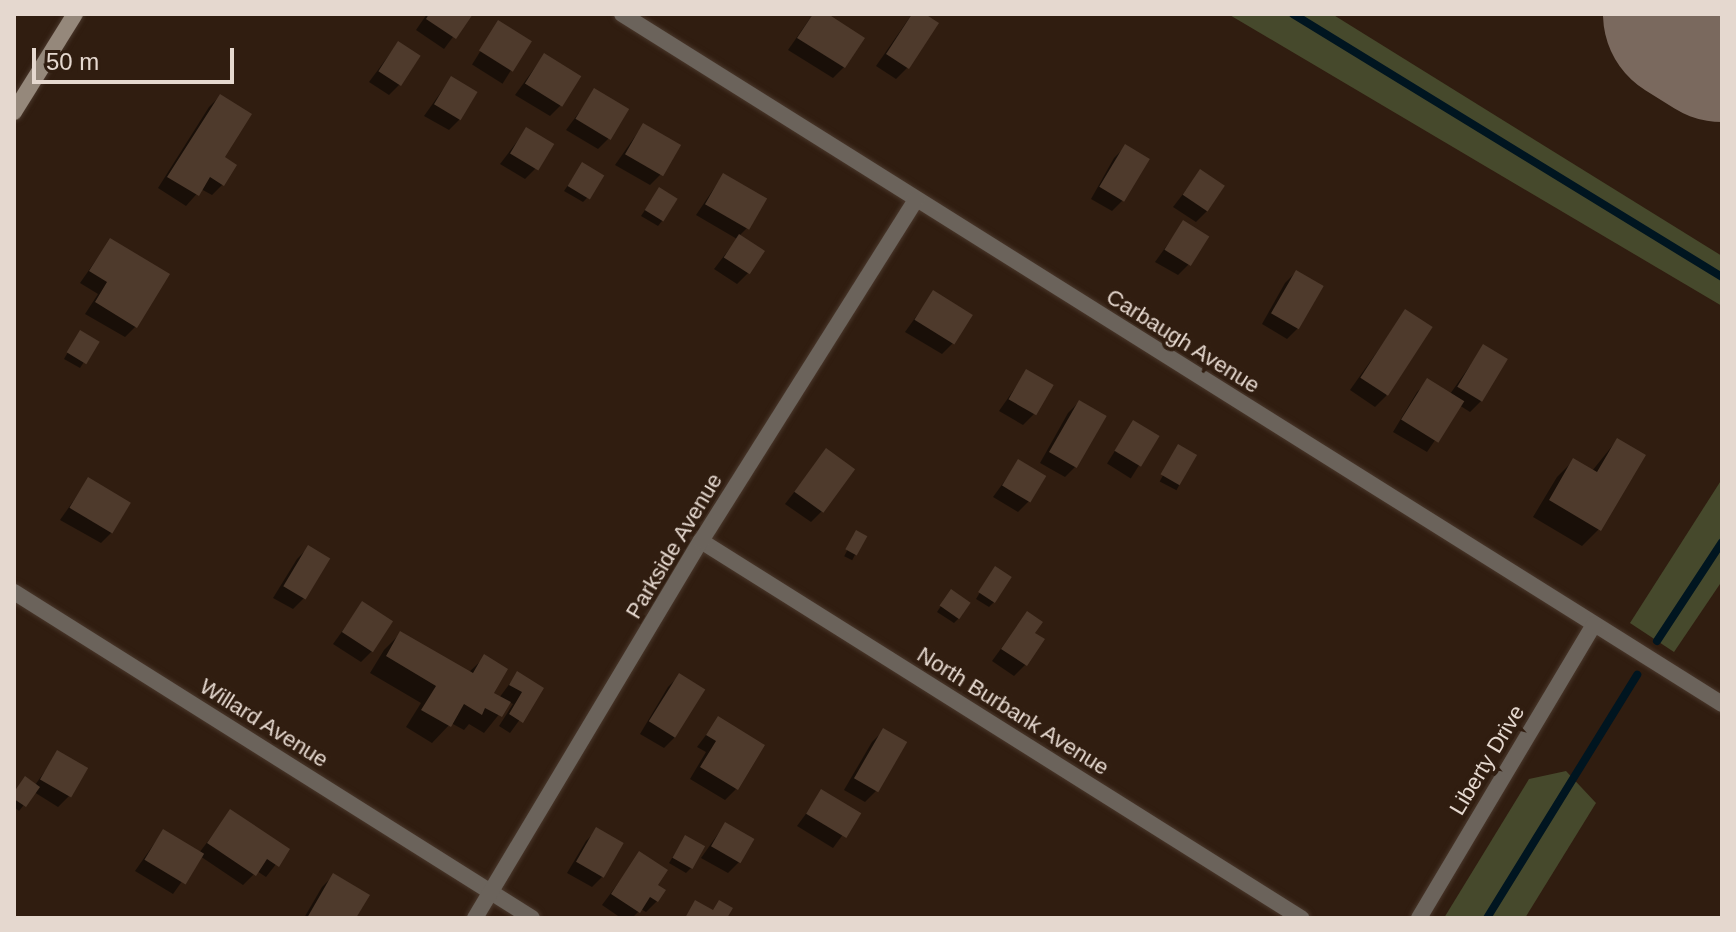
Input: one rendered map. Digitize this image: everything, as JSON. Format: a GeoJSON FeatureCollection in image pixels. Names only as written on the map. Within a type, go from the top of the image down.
{"type":"FeatureCollection","features":[{"type":"Feature","properties":{"kind":"main road"},"geometry":{"type":"LineString","coordinates":[[14,112],[75,14]]}},
{"type":"Feature","properties":{"kind":"street","name":"Carbaugh Avenue"},"geometry":{"type":"LineString","coordinates":[[622,14],[1722,704]]}},
{"type":"Feature","properties":{"kind":"street","name":"Parkside Avenue"},"geometry":{"type":"LineString","coordinates":[[475,918],[701,541],[916,200]]}},
{"type":"Feature","properties":{"kind":"street","name":"North Burbank Avenue"},"geometry":{"type":"LineString","coordinates":[[701,541],[1301,918]]}},
{"type":"Feature","properties":{"kind":"street","name":"Willard Avenue"},"geometry":{"type":"LineString","coordinates":[[14,592],[532,918]]}},
{"type":"Feature","properties":{"kind":"street","name":"Liberty Drive"},"geometry":{"type":"LineString","coordinates":[[1419,918],[1594,624]]}},
{"type":"Feature","properties":{"kind":"green space"},"geometry":{"type":"Polygon","coordinates":[[[1228,14],[1332,14],[1722,256],[1722,306],[1228,14]]]}},
{"type":"Feature","properties":{"kind":"green space"},"geometry":{"type":"Polygon","coordinates":[[[1722,479],[1722,581],[1674,652],[1630,623],[1722,479]]]}},
{"type":"Feature","properties":{"kind":"green space"},"geometry":{"type":"Polygon","coordinates":[[[1566,771],[1596,803],[1525,918],[1444,918],[1529,779],[1566,771]]]}},
{"type":"Feature","properties":{"kind":"building"},"geometry":{"type":"Polygon","coordinates":[[[429,14],[473,14],[456,39],[426,19],[429,14]]]}},
{"type":"Feature","properties":{"kind":"building"},"geometry":{"type":"Polygon","coordinates":[[[813,14],[828,14],[865,38],[845,68],[797,38],[813,14]]]}},
{"type":"Feature","properties":{"kind":"building"},"geometry":{"type":"Polygon","coordinates":[[[912,14],[925,14],[939,23],[909,69],[886,54],[912,14]]]}},
{"type":"Feature","properties":{"kind":"building"},"geometry":{"type":"Polygon","coordinates":[[[498,20],[532,41],[513,72],[479,51],[498,20]]]}},
{"type":"Feature","properties":{"kind":"building"},"geometry":{"type":"Polygon","coordinates":[[[398,41],[421,56],[401,86],[378,71],[398,41]]]}},
{"type":"Feature","properties":{"kind":"building"},"geometry":{"type":"Polygon","coordinates":[[[544,53],[581,76],[562,107],[525,84],[544,53]]]}},
{"type":"Feature","properties":{"kind":"building"},"geometry":{"type":"Polygon","coordinates":[[[451,76],[478,92],[461,120],[434,104],[451,76]]]}},
{"type":"Feature","properties":{"kind":"building"},"geometry":{"type":"Polygon","coordinates":[[[594,88],[629,109],[611,140],[575,119],[594,88]]]}},
{"type":"Feature","properties":{"kind":"building"},"geometry":{"type":"Polygon","coordinates":[[[220,94],[252,114],[225,157],[237,165],[224,186],[210,177],[199,196],[167,177],[220,94]]]}},
{"type":"Feature","properties":{"kind":"building"},"geometry":{"type":"Polygon","coordinates":[[[643,123],[681,145],[663,176],[625,154],[643,123]]]}},
{"type":"Feature","properties":{"kind":"building"},"geometry":{"type":"Polygon","coordinates":[[[526,127],[554,144],[538,171],[510,154],[526,127]]]}},
{"type":"Feature","properties":{"kind":"building"},"geometry":{"type":"Polygon","coordinates":[[[1125,144],[1150,159],[1124,202],[1099,187],[1125,144]]]}},
{"type":"Feature","properties":{"kind":"building"},"geometry":{"type":"Polygon","coordinates":[[[582,162],[604,175],[590,199],[568,186],[582,162]]]}},
{"type":"Feature","properties":{"kind":"building"},"geometry":{"type":"Polygon","coordinates":[[[1200,169],[1225,186],[1208,211],[1183,195],[1200,169]]]}},
{"type":"Feature","properties":{"kind":"building"},"geometry":{"type":"Polygon","coordinates":[[[723,173],[767,199],[749,230],[705,204],[723,173]]]}},
{"type":"Feature","properties":{"kind":"building"},"geometry":{"type":"Polygon","coordinates":[[[659,187],[678,199],[663,222],[645,210],[659,187]]]}},
{"type":"Feature","properties":{"kind":"building"},"geometry":{"type":"Polygon","coordinates":[[[1183,220],[1209,236],[1191,266],[1164,250],[1183,220]]]}},
{"type":"Feature","properties":{"kind":"building"},"geometry":{"type":"Polygon","coordinates":[[[739,234],[765,251],[750,274],[724,257],[739,234]]]}},
{"type":"Feature","properties":{"kind":"building"},"geometry":{"type":"Polygon","coordinates":[[[110,238],[170,274],[137,328],[95,302],[107,282],[89,271],[110,238]]]}},
{"type":"Feature","properties":{"kind":"building"},"geometry":{"type":"Polygon","coordinates":[[[1296,270],[1324,286],[1299,329],[1271,313],[1296,270]]]}},
{"type":"Feature","properties":{"kind":"building"},"geometry":{"type":"Polygon","coordinates":[[[933,290],[973,315],[954,345],[914,320],[933,290]]]}},
{"type":"Feature","properties":{"kind":"building"},"geometry":{"type":"Polygon","coordinates":[[[1405,309],[1433,327],[1388,396],[1360,378],[1405,309]]]}},
{"type":"Feature","properties":{"kind":"building"},"geometry":{"type":"Polygon","coordinates":[[[80,330],[100,342],[86,364],[67,352],[80,330]]]}},
{"type":"Feature","properties":{"kind":"building"},"geometry":{"type":"Polygon","coordinates":[[[1483,344],[1508,359],[1482,402],[1457,387],[1483,344]]]}},
{"type":"Feature","properties":{"kind":"building"},"geometry":{"type":"Polygon","coordinates":[[[1026,369],[1054,385],[1036,415],[1008,399],[1026,369]]]}},
{"type":"Feature","properties":{"kind":"building"},"geometry":{"type":"Polygon","coordinates":[[[1427,378],[1464,401],[1438,443],[1401,420],[1427,378]]]}},
{"type":"Feature","properties":{"kind":"building"},"geometry":{"type":"Polygon","coordinates":[[[1079,400],[1107,416],[1077,468],[1049,452],[1079,400]]]}},
{"type":"Feature","properties":{"kind":"building"},"geometry":{"type":"Polygon","coordinates":[[[1133,420],[1160,436],[1141,467],[1114,451],[1133,420]]]}},
{"type":"Feature","properties":{"kind":"building"},"geometry":{"type":"Polygon","coordinates":[[[1617,438],[1646,455],[1601,531],[1549,500],[1573,458],[1597,472],[1617,438]]]}},
{"type":"Feature","properties":{"kind":"building"},"geometry":{"type":"Polygon","coordinates":[[[1178,444],[1197,455],[1180,485],[1160,474],[1178,444]]]}},
{"type":"Feature","properties":{"kind":"building"},"geometry":{"type":"Polygon","coordinates":[[[826,448],[855,469],[823,513],[794,492],[826,448]]]}},
{"type":"Feature","properties":{"kind":"building"},"geometry":{"type":"Polygon","coordinates":[[[1018,459],[1046,476],[1030,503],[1002,486],[1018,459]]]}},
{"type":"Feature","properties":{"kind":"building"},"geometry":{"type":"Polygon","coordinates":[[[88,477],[131,503],[112,534],[69,508],[88,477]]]}},
{"type":"Feature","properties":{"kind":"building"},"geometry":{"type":"Polygon","coordinates":[[[856,530],[867,536],[857,556],[845,549],[856,530]]]}},
{"type":"Feature","properties":{"kind":"building"},"geometry":{"type":"Polygon","coordinates":[[[308,545],[330,558],[306,600],[283,586],[308,545]]]}},
{"type":"Feature","properties":{"kind":"building"},"geometry":{"type":"Polygon","coordinates":[[[995,566],[1012,577],[995,603],[978,592],[995,566]]]}},
{"type":"Feature","properties":{"kind":"building"},"geometry":{"type":"Polygon","coordinates":[[[951,589],[971,603],[959,619],[940,605],[951,589]]]}},
{"type":"Feature","properties":{"kind":"building"},"geometry":{"type":"Polygon","coordinates":[[[362,601],[393,621],[373,652],[342,632],[362,601]]]}},
{"type":"Feature","properties":{"kind":"building"},"geometry":{"type":"Polygon","coordinates":[[[1027,611],[1043,622],[1035,633],[1045,639],[1027,666],[1001,649],[1027,611]]]}},
{"type":"Feature","properties":{"kind":"building"},"geometry":{"type":"Polygon","coordinates":[[[400,631],[473,673],[484,654],[508,669],[494,693],[511,702],[502,717],[485,708],[482,715],[464,704],[451,727],[421,710],[436,686],[386,656],[400,631]]]}},
{"type":"Feature","properties":{"kind":"building"},"geometry":{"type":"Polygon","coordinates":[[[517,671],[544,688],[523,723],[509,714],[522,692],[509,685],[517,671]]]}},
{"type":"Feature","properties":{"kind":"building"},"geometry":{"type":"Polygon","coordinates":[[[679,673],[705,689],[675,738],[649,721],[679,673]]]}},
{"type":"Feature","properties":{"kind":"building"},"geometry":{"type":"Polygon","coordinates":[[[718,716],[765,745],[738,790],[700,767],[716,741],[706,735],[718,716]]]}},
{"type":"Feature","properties":{"kind":"building"},"geometry":{"type":"Polygon","coordinates":[[[883,728],[907,742],[878,792],[854,778],[883,728]]]}},
{"type":"Feature","properties":{"kind":"building"},"geometry":{"type":"Polygon","coordinates":[[[57,750],[88,768],[71,797],[40,779],[57,750]]]}},
{"type":"Feature","properties":{"kind":"building"},"geometry":{"type":"Polygon","coordinates":[[[25,776],[40,787],[26,807],[14,799],[14,792],[25,776]]]}},
{"type":"Feature","properties":{"kind":"building"},"geometry":{"type":"Polygon","coordinates":[[[821,789],[861,813],[846,838],[806,814],[821,789]]]}},
{"type":"Feature","properties":{"kind":"building"},"geometry":{"type":"Polygon","coordinates":[[[230,809],[290,849],[279,867],[267,859],[256,876],[207,843],[230,809]]]}},
{"type":"Feature","properties":{"kind":"building"},"geometry":{"type":"Polygon","coordinates":[[[725,822],[754,839],[740,863],[711,846],[725,822]]]}},
{"type":"Feature","properties":{"kind":"building"},"geometry":{"type":"Polygon","coordinates":[[[596,827],[624,843],[604,878],[576,862],[596,827]]]}},
{"type":"Feature","properties":{"kind":"building"},"geometry":{"type":"Polygon","coordinates":[[[163,829],[204,854],[186,885],[144,860],[163,829]]]}},
{"type":"Feature","properties":{"kind":"building"},"geometry":{"type":"Polygon","coordinates":[[[685,835],[705,846],[693,869],[672,858],[685,835]]]}},
{"type":"Feature","properties":{"kind":"building"},"geometry":{"type":"Polygon","coordinates":[[[639,851],[668,870],[658,885],[666,890],[658,902],[650,897],[640,913],[611,894],[639,851]]]}},
{"type":"Feature","properties":{"kind":"building"},"geometry":{"type":"Polygon","coordinates":[[[333,873],[370,895],[356,918],[307,918],[333,873]]]}},
{"type":"Feature","properties":{"kind":"building"},"geometry":{"type":"Polygon","coordinates":[[[695,900],[713,910],[719,900],[733,908],[727,918],[685,918],[695,900]]]}},
{"type":"Feature","properties":{"kind":"waterway"},"geometry":{"type":"LineString","coordinates":[[1293,14],[1722,277]]}},
{"type":"Feature","properties":{"kind":"waterway"},"geometry":{"type":"LineString","coordinates":[[1657,641],[1722,542]]}},
{"type":"Feature","properties":{"kind":"waterway"},"geometry":{"type":"LineString","coordinates":[[1487,918],[1637,675]]}},
{"type":"Feature","properties":{"kind":"runway"},"geometry":{"type":"LineString","coordinates":[[1693,14],[1722,32]]}}]}
